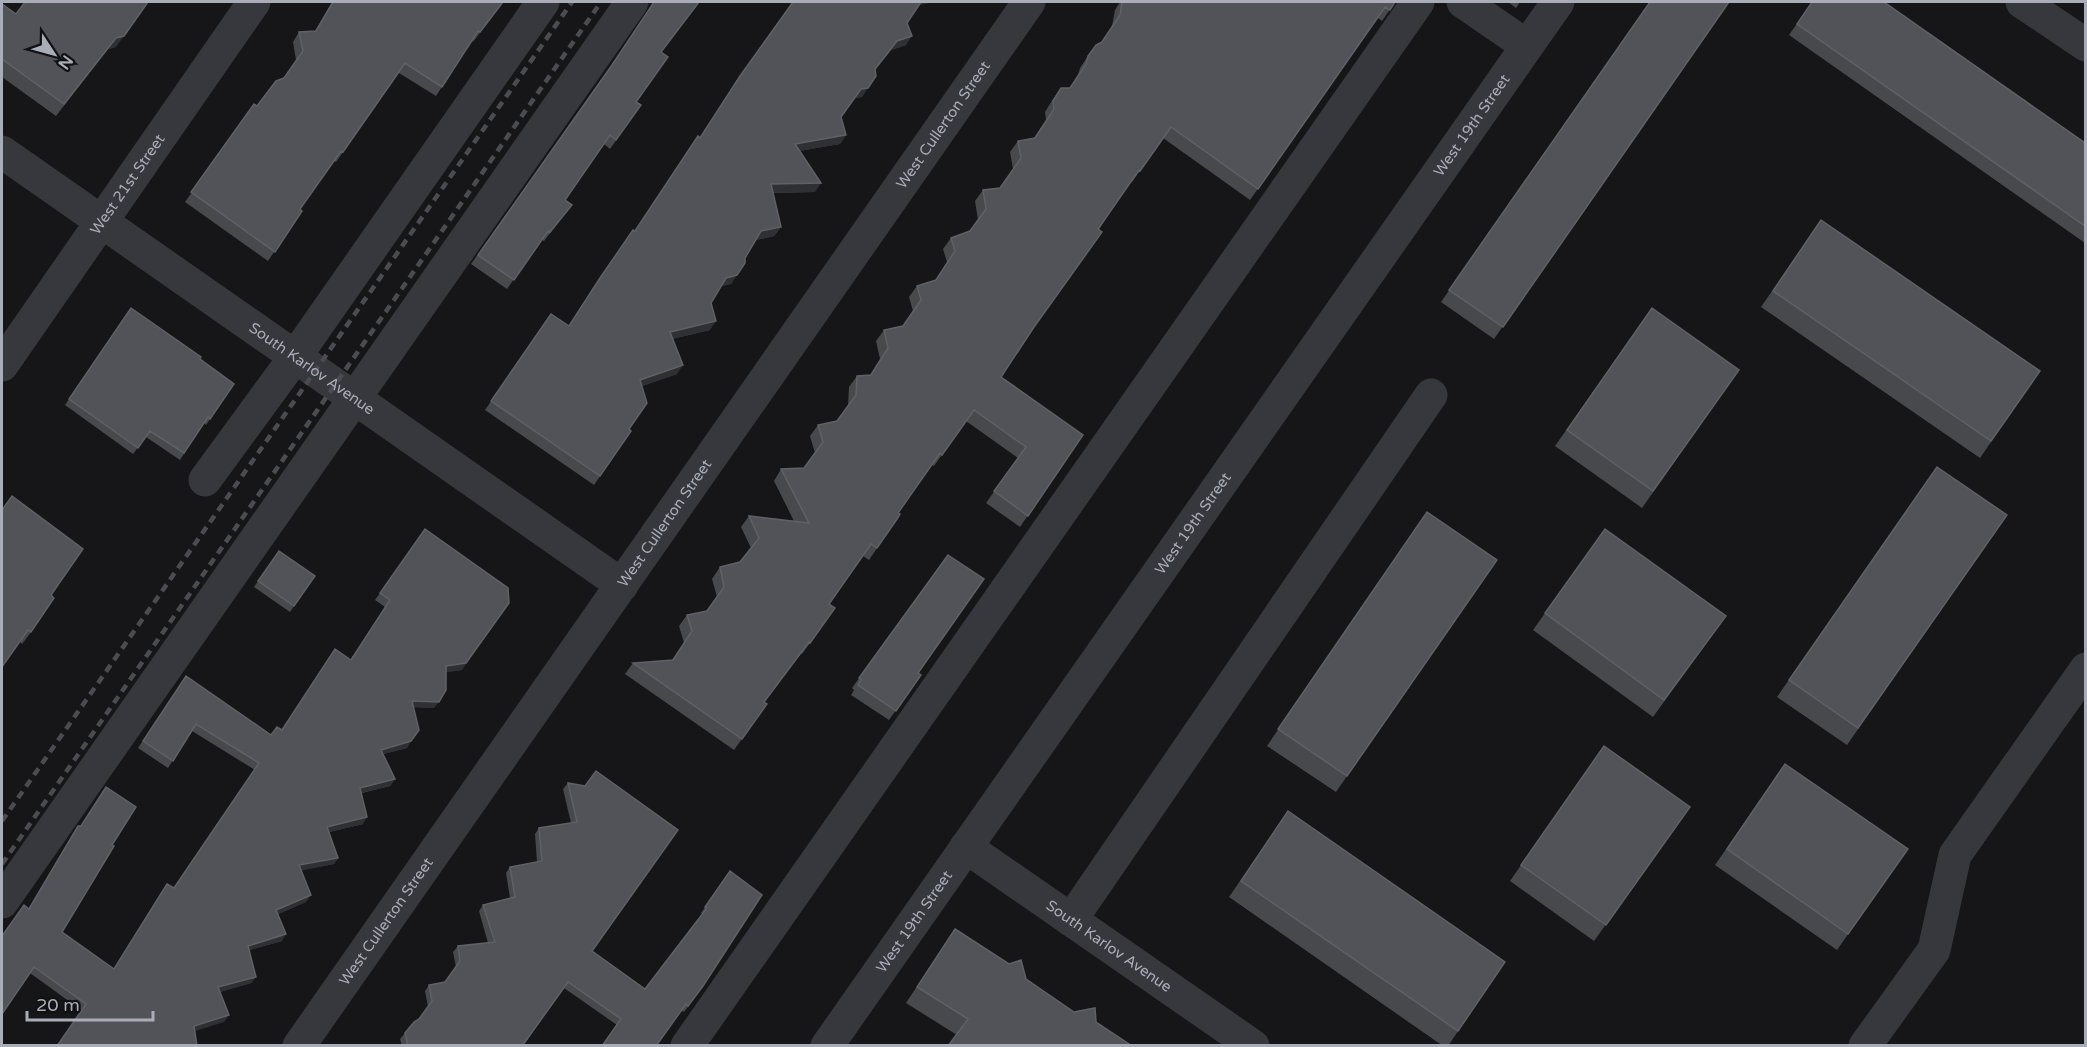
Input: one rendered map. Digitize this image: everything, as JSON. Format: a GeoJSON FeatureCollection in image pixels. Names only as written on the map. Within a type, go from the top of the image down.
{"type":"FeatureCollection","features":[{"type":"Feature","properties":{"kind":"street","name":"West 21st Street"},"geometry":{"type":"LineString","coordinates":[[2,364],[254,2]]}},
{"type":"Feature","properties":{"kind":"street"},"geometry":{"type":"LineString","coordinates":[[205,480],[295,357],[543,2]]}},
{"type":"Feature","properties":{"kind":"street"},"geometry":{"type":"LineString","coordinates":[[2,902],[632,2]]}},
{"type":"Feature","properties":{"kind":"street","name":"West Cullerton Street"},"geometry":{"type":"LineString","coordinates":[[299,1046],[1029,2]]}},
{"type":"Feature","properties":{"kind":"street"},"geometry":{"type":"LineString","coordinates":[[687,1046],[1418,2]]}},
{"type":"Feature","properties":{"kind":"street"},"geometry":{"type":"LineString","coordinates":[[1463,2],[1527,46]]}},
{"type":"Feature","properties":{"kind":"street","name":"West 19th Street"},"geometry":{"type":"LineString","coordinates":[[827,1046],[1558,2]]}},
{"type":"Feature","properties":{"kind":"street"},"geometry":{"type":"LineString","coordinates":[[2022,2],[2085,45]]}},
{"type":"Feature","properties":{"kind":"street","name":"South Karlov Avenue"},"geometry":{"type":"LineString","coordinates":[[2,152],[622,585]]}},
{"type":"Feature","properties":{"kind":"street"},"geometry":{"type":"LineString","coordinates":[[1071,920],[1431,394]]}},
{"type":"Feature","properties":{"kind":"street"},"geometry":{"type":"LineString","coordinates":[[1865,1046],[1934,950],[1955,855],[2085,669]]}},
{"type":"Feature","properties":{"kind":"street","name":"South Karlov Avenue"},"geometry":{"type":"LineString","coordinates":[[966,847],[1253,1046]]}},
{"type":"Feature","properties":{"kind":"building"},"geometry":{"type":"Polygon","coordinates":[[[25,2],[148,2],[124,36],[116,38],[64,104],[2,59],[2,4],[16,14],[25,2]]]}},
{"type":"Feature","properties":{"kind":"building"},"geometry":{"type":"Polygon","coordinates":[[[333,2],[503,2],[480,32],[478,31],[442,87],[405,63],[300,209],[302,211],[275,252],[191,192],[254,104],[257,106],[276,81],[284,78],[303,51],[299,32],[316,31],[333,2]]]}},
{"type":"Feature","properties":{"kind":"building"},"geometry":{"type":"Polygon","coordinates":[[[654,2],[699,2],[661,52],[668,57],[636,102],[641,105],[616,140],[610,135],[565,200],[572,205],[550,232],[548,231],[514,280],[478,255],[654,2]]]}},
{"type":"Feature","properties":{"kind":"building"},"geometry":{"type":"Polygon","coordinates":[[[793,2],[921,2],[907,23],[912,36],[897,41],[875,69],[876,76],[868,88],[861,89],[841,117],[846,135],[795,144],[821,183],[771,184],[781,227],[761,231],[737,275],[726,278],[711,303],[716,321],[670,332],[683,365],[640,380],[647,403],[600,476],[491,401],[551,314],[569,326],[633,230],[635,231],[698,136],[700,138],[740,76],[793,2]]]}},
{"type":"Feature","properties":{"kind":"building"},"geometry":{"type":"Polygon","coordinates":[[[1122,2],[1395,2],[1390,10],[1385,7],[1258,189],[1171,127],[1098,229],[1102,232],[1001,377],[1083,435],[1028,516],[994,491],[1026,447],[974,410],[942,455],[940,453],[898,513],[900,514],[877,548],[871,544],[829,604],[835,608],[764,702],[767,704],[742,739],[633,663],[673,660],[692,631],[687,615],[707,611],[724,587],[720,567],[740,562],[759,538],[749,516],[809,523],[781,469],[804,468],[823,442],[818,425],[837,421],[856,395],[857,376],[871,375],[888,348],[884,330],[903,326],[921,300],[917,286],[936,280],[955,251],[951,238],[970,231],[986,209],[983,190],[1000,188],[1021,158],[1018,141],[1035,138],[1054,109],[1053,101],[1061,88],[1070,88],[1086,64],[1088,56],[1096,45],[1102,42],[1120,15],[1122,2]]]}},
{"type":"Feature","properties":{"kind":"building"},"geometry":{"type":"Polygon","coordinates":[[[1650,2],[1729,2],[1503,327],[1449,290],[1650,2]]]}},
{"type":"Feature","properties":{"kind":"building"},"geometry":{"type":"Polygon","coordinates":[[[1812,2],[1884,2],[2085,143],[2085,226],[1797,24],[1812,2]]]}},
{"type":"Feature","properties":{"kind":"building"},"geometry":{"type":"Polygon","coordinates":[[[1821,220],[2040,371],[1991,441],[1773,291],[1821,220]]]}},
{"type":"Feature","properties":{"kind":"building"},"geometry":{"type":"Polygon","coordinates":[[[131,308],[201,357],[200,359],[234,384],[184,453],[150,431],[138,448],[69,399],[131,308]]]}},
{"type":"Feature","properties":{"kind":"building"},"geometry":{"type":"Polygon","coordinates":[[[1652,308],[1739,370],[1653,491],[1567,430],[1652,308]]]}},
{"type":"Feature","properties":{"kind":"building"},"geometry":{"type":"Polygon","coordinates":[[[1937,467],[2007,515],[1858,728],[1789,680],[1937,467]]]}},
{"type":"Feature","properties":{"kind":"building"},"geometry":{"type":"Polygon","coordinates":[[[12,496],[83,549],[51,595],[54,598],[31,632],[28,630],[2,667],[2,510],[12,496]]]}},
{"type":"Feature","properties":{"kind":"building"},"geometry":{"type":"Polygon","coordinates":[[[1427,512],[1497,560],[1347,776],[1278,729],[1427,512]]]}},
{"type":"Feature","properties":{"kind":"building"},"geometry":{"type":"Polygon","coordinates":[[[425,529],[508,588],[509,603],[466,663],[446,666],[446,690],[439,702],[412,701],[419,730],[411,741],[381,750],[395,779],[360,788],[367,817],[327,827],[338,858],[299,865],[311,895],[276,910],[286,934],[248,946],[256,977],[218,987],[229,1015],[194,1026],[197,1046],[57,1046],[86,1004],[34,967],[2,1014],[2,936],[24,905],[29,909],[78,826],[81,826],[106,787],[136,807],[62,932],[114,969],[167,884],[174,888],[259,763],[196,724],[173,761],[143,741],[186,676],[271,735],[277,727],[282,730],[335,649],[351,660],[390,600],[380,593],[425,529]]]}},
{"type":"Feature","properties":{"kind":"building"},"geometry":{"type":"Polygon","coordinates":[[[1605,529],[1726,616],[1664,700],[1545,613],[1605,529]]]}},
{"type":"Feature","properties":{"kind":"building"},"geometry":{"type":"Polygon","coordinates":[[[279,551],[315,576],[294,606],[258,581],[279,551]]]}},
{"type":"Feature","properties":{"kind":"building"},"geometry":{"type":"Polygon","coordinates":[[[948,555],[984,579],[918,673],[921,675],[896,711],[858,685],[861,680],[859,678],[948,555]]]}},
{"type":"Feature","properties":{"kind":"building"},"geometry":{"type":"Polygon","coordinates":[[[1604,746],[1690,807],[1606,925],[1521,865],[1604,746]]]}},
{"type":"Feature","properties":{"kind":"building"},"geometry":{"type":"Polygon","coordinates":[[[1785,764],[1908,849],[1848,934],[1727,849],[1785,764]]]}},
{"type":"Feature","properties":{"kind":"building"},"geometry":{"type":"Polygon","coordinates":[[[596,771],[678,830],[592,951],[645,989],[707,908],[705,907],[730,871],[762,895],[703,986],[688,1006],[686,1004],[656,1046],[602,1046],[621,1019],[568,982],[522,1046],[408,1046],[405,1033],[432,1001],[429,985],[445,982],[460,961],[458,946],[495,942],[483,905],[515,897],[510,867],[542,861],[539,828],[577,822],[568,783],[585,786],[596,771]]]}},
{"type":"Feature","properties":{"kind":"building"},"geometry":{"type":"Polygon","coordinates":[[[1288,811],[1505,962],[1458,1031],[1241,881],[1288,811]]]}},
{"type":"Feature","properties":{"kind":"building"},"geometry":{"type":"Polygon","coordinates":[[[955,929],[1009,964],[1021,960],[1026,979],[1074,1012],[1095,1008],[1096,1022],[1132,1046],[948,1046],[968,1019],[917,987],[955,929]]]}},
{"type":"Feature","properties":{"kind":"railway"},"geometry":{"type":"LineString","coordinates":[[2,821],[572,2]]}},
{"type":"Feature","properties":{"kind":"railway"},"geometry":{"type":"LineString","coordinates":[[2,864],[601,2]]}}]}
